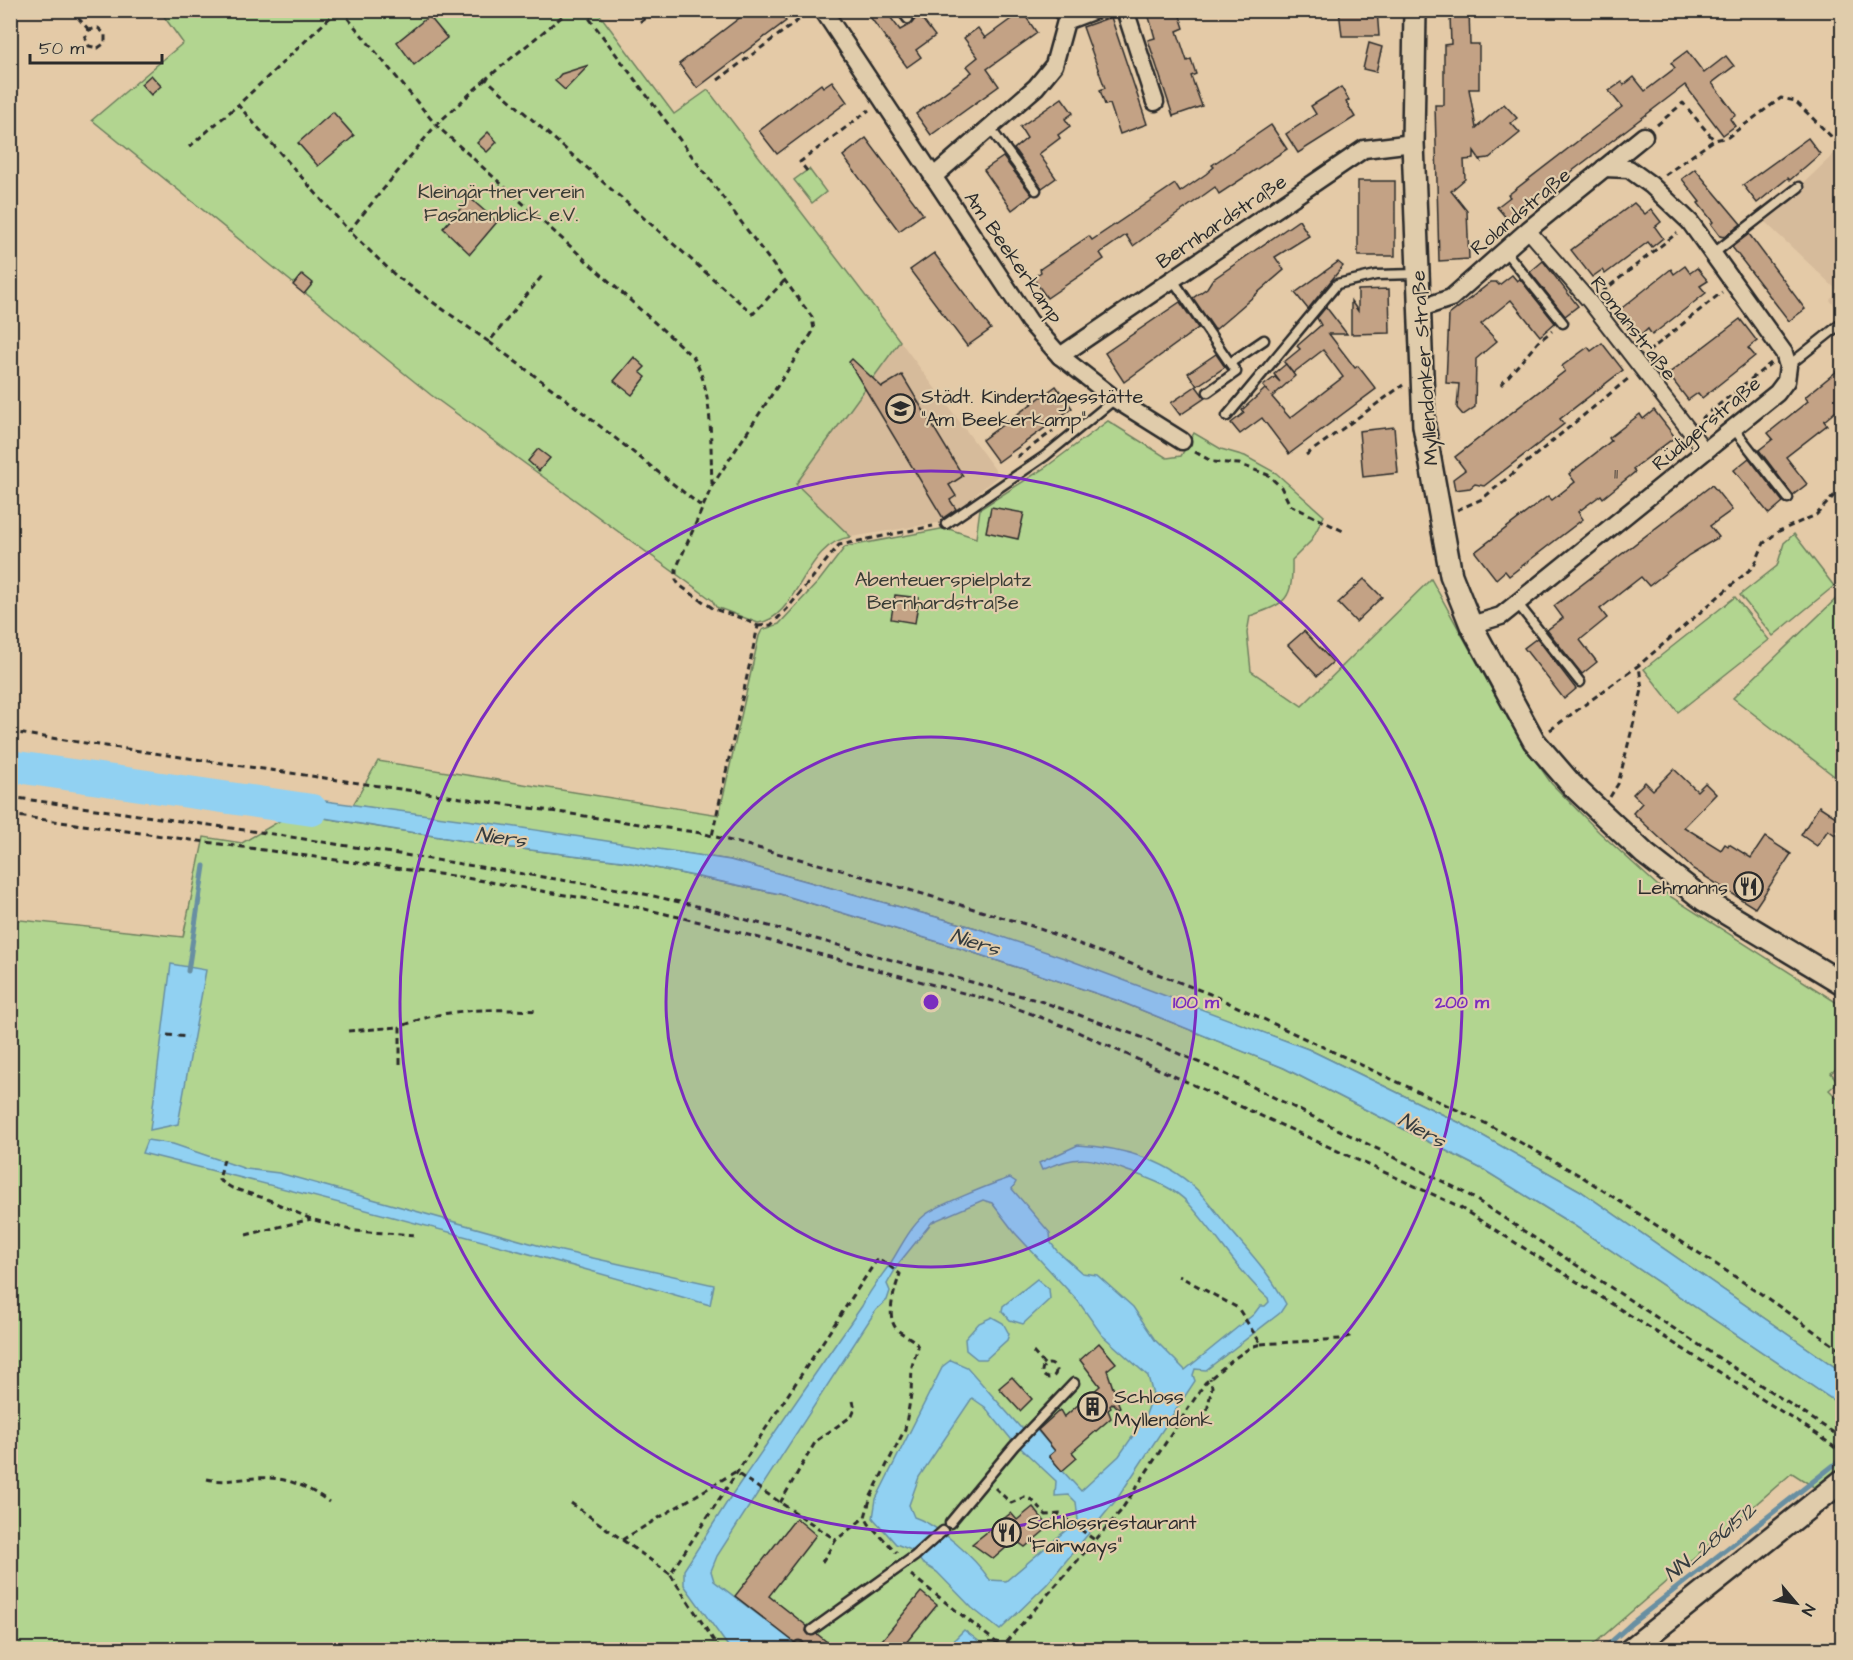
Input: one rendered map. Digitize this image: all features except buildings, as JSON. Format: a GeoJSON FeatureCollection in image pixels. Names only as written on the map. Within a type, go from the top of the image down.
{"type":"FeatureCollection","features":[{"type":"Feature","properties":{"kind":"street","name":"Am Beekerkamp"},"geometry":{"type":"LineString","coordinates":[[823,10],[1029,321],[1060,356],[1115,399],[1182,441]]}},
{"type":"Feature","properties":{"kind":"street"},"geometry":{"type":"LineString","coordinates":[[933,177],[1036,87],[1054,65],[1061,16],[1095,10]]}},
{"type":"Feature","properties":{"kind":"street"},"geometry":{"type":"LineString","coordinates":[[1125,10],[1155,102]]}},
{"type":"Feature","properties":{"kind":"street","name":"Myllendonker Straße"},"geometry":{"type":"LineString","coordinates":[[1415,10],[1413,143],[1424,426],[1451,575],[1471,625],[1534,741],[1572,784],[1645,854],[1704,900],[1841,978]]}},
{"type":"Feature","properties":{"kind":"street","name":"Rolandstraße"},"geometry":{"type":"LineString","coordinates":[[1418,309],[1451,298],[1528,230],[1644,136]]}},
{"type":"Feature","properties":{"kind":"street","name":"Bernhardstraße"},"geometry":{"type":"LineString","coordinates":[[1060,356],[1364,149],[1413,143]]}},
{"type":"Feature","properties":{"kind":"street"},"geometry":{"type":"LineString","coordinates":[[1605,168],[1629,169],[1651,185],[1690,222],[1735,281],[1786,359]]}},
{"type":"Feature","properties":{"kind":"street","name":"Romanstraße"},"geometry":{"type":"LineString","coordinates":[[1528,230],[1639,365],[1706,452]]}},
{"type":"Feature","properties":{"kind":"street","name":"Rüdigerstraße"},"geometry":{"type":"LineString","coordinates":[[1471,625],[1502,616],[1777,393],[1786,381],[1786,359]]}},
{"type":"Feature","properties":{"kind":"street"},"geometry":{"type":"LineString","coordinates":[[1630,1650],[1842,1481]]}},
{"type":"Feature","properties":{"kind":"lane"},"geometry":{"type":"LineString","coordinates":[[902,10],[908,19]]}},
{"type":"Feature","properties":{"kind":"lane"},"geometry":{"type":"LineString","coordinates":[[990,128],[1036,190]]}},
{"type":"Feature","properties":{"kind":"lane"},"geometry":{"type":"LineString","coordinates":[[1714,253],[1799,187]]}},
{"type":"Feature","properties":{"kind":"lane"},"geometry":{"type":"LineString","coordinates":[[1504,251],[1563,323]]}},
{"type":"Feature","properties":{"kind":"lane"},"geometry":{"type":"LineString","coordinates":[[1227,416],[1337,284],[1376,275],[1417,274]]}},
{"type":"Feature","properties":{"kind":"lane"},"geometry":{"type":"LineString","coordinates":[[1173,280],[1236,372],[1208,392]]}},
{"type":"Feature","properties":{"kind":"lane"},"geometry":{"type":"LineString","coordinates":[[1786,359],[1842,323]]}},
{"type":"Feature","properties":{"kind":"lane"},"geometry":{"type":"LineString","coordinates":[[1230,363],[1264,340]]}},
{"type":"Feature","properties":{"kind":"lane"},"geometry":{"type":"LineString","coordinates":[[946,524],[1045,456],[1115,399]]}},
{"type":"Feature","properties":{"kind":"lane"},"geometry":{"type":"LineString","coordinates":[[1734,429],[1788,498]]}},
{"type":"Feature","properties":{"kind":"lane"},"geometry":{"type":"LineString","coordinates":[[1517,603],[1580,682]]}},
{"type":"Feature","properties":{"kind":"lane"},"geometry":{"type":"LineString","coordinates":[[951,1524],[1014,1446],[1074,1383]]}},
{"type":"Feature","properties":{"kind":"lane"},"geometry":{"type":"LineString","coordinates":[[812,1630],[915,1556],[942,1532]]}},
{"type":"Feature","properties":{"kind":"path"},"geometry":{"type":"LineString","coordinates":[[71,10],[89,30]]}},
{"type":"Feature","properties":{"kind":"path"},"geometry":{"type":"LineString","coordinates":[[189,147],[238,105],[340,10],[436,125],[694,358],[704,376],[707,396],[712,486]]}},
{"type":"Feature","properties":{"kind":"path"},"geometry":{"type":"LineString","coordinates":[[348,231],[436,125],[486,79],[570,10]]}},
{"type":"Feature","properties":{"kind":"path"},"geometry":{"type":"LineString","coordinates":[[583,10],[812,317],[814,330],[701,506],[676,569],[676,580],[714,609],[758,626],[771,625],[787,609],[839,545],[946,524]]}},
{"type":"Feature","properties":{"kind":"path"},"geometry":{"type":"LineString","coordinates":[[640,22],[657,10]]}},
{"type":"Feature","properties":{"kind":"path"},"geometry":{"type":"LineString","coordinates":[[718,80],[812,10]]}},
{"type":"Feature","properties":{"kind":"path"},"geometry":{"type":"LineString","coordinates":[[98,28],[105,34],[105,43],[98,48],[89,46],[85,38],[89,30],[98,28]]}},
{"type":"Feature","properties":{"kind":"path"},"geometry":{"type":"LineString","coordinates":[[486,79],[753,314],[785,280]]}},
{"type":"Feature","properties":{"kind":"path"},"geometry":{"type":"LineString","coordinates":[[1651,185],[1714,140],[1728,137],[1781,98],[1795,101],[1842,147]]}},
{"type":"Feature","properties":{"kind":"path"},"geometry":{"type":"LineString","coordinates":[[807,171],[800,162],[882,99]]}},
{"type":"Feature","properties":{"kind":"path"},"geometry":{"type":"LineString","coordinates":[[1644,136],[1683,103],[1714,140]]}},
{"type":"Feature","properties":{"kind":"path"},"geometry":{"type":"LineString","coordinates":[[238,105],[348,231],[396,276],[562,396],[701,506]]}},
{"type":"Feature","properties":{"kind":"path"},"geometry":{"type":"LineString","coordinates":[[489,342],[542,276]]}},
{"type":"Feature","properties":{"kind":"path"},"geometry":{"type":"LineString","coordinates":[[1439,518],[1482,499],[1735,281]]}},
{"type":"Feature","properties":{"kind":"path"},"geometry":{"type":"LineString","coordinates":[[1688,429],[1786,359]]}},
{"type":"Feature","properties":{"kind":"path"},"geometry":{"type":"LineString","coordinates":[[1306,455],[1397,386],[1422,380]]}},
{"type":"Feature","properties":{"kind":"path"},"geometry":{"type":"LineString","coordinates":[[1182,441],[1213,462],[1239,464],[1268,475],[1281,487],[1290,505],[1343,531]]}},
{"type":"Feature","properties":{"kind":"path"},"geometry":{"type":"LineString","coordinates":[[1534,741],[1639,665],[1754,566],[1764,543],[1779,531],[1816,515],[1842,487]]}},
{"type":"Feature","properties":{"kind":"path"},"geometry":{"type":"LineString","coordinates":[[712,836],[758,626]]}},
{"type":"Feature","properties":{"kind":"path"},"geometry":{"type":"LineString","coordinates":[[1600,810],[1618,784],[1642,690],[1639,665]]}},
{"type":"Feature","properties":{"kind":"path"},"geometry":{"type":"LineString","coordinates":[[10,732],[638,822],[712,836],[842,870],[1032,926],[1210,994],[1487,1124],[1581,1176],[1757,1291],[1842,1351]]}},
{"type":"Feature","properties":{"kind":"path"},"geometry":{"type":"LineString","coordinates":[[10,798],[266,833],[662,897],[1040,1001],[1094,1019],[1241,1081],[1464,1192],[1842,1438]]}},
{"type":"Feature","properties":{"kind":"path"},"geometry":{"type":"LineString","coordinates":[[10,815],[460,877],[636,907],[1008,1005],[1069,1028],[1456,1205],[1817,1434],[1842,1453]]}},
{"type":"Feature","properties":{"kind":"path"},"geometry":{"type":"LineString","coordinates":[[348,1031],[400,1027],[436,1014],[470,1010],[539,1011]]}},
{"type":"Feature","properties":{"kind":"path"},"geometry":{"type":"LineString","coordinates":[[400,1027],[400,1064]]}},
{"type":"Feature","properties":{"kind":"path"},"geometry":{"type":"LineString","coordinates":[[166,1035],[188,1037]]}},
{"type":"Feature","properties":{"kind":"path"},"geometry":{"type":"LineString","coordinates":[[224,1159],[219,1180],[232,1188],[267,1199],[312,1219],[354,1231],[416,1235]]}},
{"type":"Feature","properties":{"kind":"path"},"geometry":{"type":"LineString","coordinates":[[246,1235],[312,1219]]}},
{"type":"Feature","properties":{"kind":"path"},"geometry":{"type":"LineString","coordinates":[[670,1574],[878,1257],[898,1271],[900,1275],[895,1286],[892,1321],[897,1330],[916,1343],[918,1350],[912,1366],[905,1429],[871,1496],[865,1517],[836,1540],[822,1562]]}},
{"type":"Feature","properties":{"kind":"path"},"geometry":{"type":"LineString","coordinates":[[1179,1276],[1231,1303],[1245,1316],[1261,1344]]}},
{"type":"Feature","properties":{"kind":"path"},"geometry":{"type":"LineString","coordinates":[[1000,1648],[1096,1541],[1131,1498],[1210,1378],[1251,1347],[1261,1344],[1340,1339],[1353,1335]]}},
{"type":"Feature","properties":{"kind":"path"},"geometry":{"type":"LineString","coordinates":[[1033,1352],[1045,1365],[1053,1366],[1056,1370],[1053,1376],[1043,1375],[1045,1365]]}},
{"type":"Feature","properties":{"kind":"path"},"geometry":{"type":"LineString","coordinates":[[1181,1423],[1206,1416],[1212,1387],[1210,1378]]}},
{"type":"Feature","properties":{"kind":"path"},"geometry":{"type":"LineString","coordinates":[[780,1503],[816,1441],[852,1416],[855,1409],[853,1401]]}},
{"type":"Feature","properties":{"kind":"path"},"geometry":{"type":"LineString","coordinates":[[735,1472],[836,1540]]}},
{"type":"Feature","properties":{"kind":"path"},"geometry":{"type":"LineString","coordinates":[[622,1540],[735,1472]]}},
{"type":"Feature","properties":{"kind":"path"},"geometry":{"type":"LineString","coordinates":[[207,1479],[221,1482],[268,1478],[308,1487],[329,1503]]}},
{"type":"Feature","properties":{"kind":"path"},"geometry":{"type":"LineString","coordinates":[[986,1479],[1011,1503],[1020,1498],[1029,1498],[1046,1515],[1060,1515],[1096,1541]]}},
{"type":"Feature","properties":{"kind":"path"},"geometry":{"type":"LineString","coordinates":[[571,1503],[670,1574],[720,1650]]}},
{"type":"Feature","properties":{"kind":"path"},"geometry":{"type":"LineString","coordinates":[[865,1517],[903,1564],[1000,1648],[1006,1650]]}},
{"type":"Feature","properties":{"kind":"shaded area"},"geometry":{"type":"Polygon","coordinates":[[[1836,152],[1842,159],[1842,316],[1830,300],[1838,291],[1764,221],[1836,152]]]}},
{"type":"Feature","properties":{"kind":"shaded area","name":"Städt. Kindertagesstätte \"Am Beekerkamp\""},"geometry":{"type":"Polygon","coordinates":[[[900,341],[999,475],[943,522],[851,537],[796,484],[900,341]]]}},
{"type":"Feature","properties":{"kind":"green space","name":"Kleingärtnerverein Fasanenblick e.V."},"geometry":{"type":"Polygon","coordinates":[[[160,11],[597,11],[674,114],[708,90],[900,341],[796,484],[851,537],[835,542],[822,552],[783,609],[772,618],[758,623],[716,607],[712,600],[431,395],[92,120],[183,43],[160,11]]]}},
{"type":"Feature","properties":{"kind":"green space"},"geometry":{"type":"Polygon","coordinates":[[[809,169],[826,192],[812,203],[794,180],[809,169]]]}},
{"type":"Feature","properties":{"kind":"green space","name":"Abenteuerspielplatz Bernhardstraße"},"geometry":{"type":"Polygon","coordinates":[[[1108,421],[1167,458],[1181,456],[1194,433],[1221,449],[1245,456],[1276,473],[1324,516],[1311,541],[1292,560],[1291,584],[1285,598],[1272,608],[1250,616],[1247,633],[1251,671],[1302,706],[1431,579],[1516,733],[1551,783],[1599,832],[1668,895],[1842,1006],[1842,1064],[1831,1073],[1838,1082],[1829,1090],[1842,1103],[1842,1372],[1579,1190],[1462,1124],[1308,1049],[976,928],[730,860],[353,805],[378,761],[719,815],[762,630],[779,624],[819,581],[845,547],[946,528],[976,538],[980,509],[1046,467],[1108,421]]]}},
{"type":"Feature","properties":{"kind":"green space"},"geometry":{"type":"Polygon","coordinates":[[[1794,534],[1834,586],[1773,636],[1740,595],[1777,566],[1784,543],[1794,534]]]}},
{"type":"Feature","properties":{"kind":"green space"},"geometry":{"type":"Polygon","coordinates":[[[1842,593],[1842,782],[1733,698],[1842,593]]]}},
{"type":"Feature","properties":{"kind":"green space"},"geometry":{"type":"Polygon","coordinates":[[[1735,597],[1769,640],[1678,712],[1644,669],[1735,597]]]}},
{"type":"Feature","properties":{"kind":"green space"},"geometry":{"type":"Polygon","coordinates":[[[293,813],[489,845],[622,861],[780,894],[965,950],[1119,1001],[1284,1068],[1484,1170],[1572,1224],[1842,1406],[1842,1470],[1820,1491],[1792,1473],[1588,1649],[11,1650],[11,919],[183,937],[204,837],[242,843],[293,813]]]}},
{"type":"Feature","properties":{"kind":"water"},"geometry":{"type":"Polygon","coordinates":[[[273,794],[503,825],[730,860],[976,928],[1064,958],[1308,1049],[1462,1124],[1579,1190],[1842,1372],[1842,1406],[1572,1224],[1484,1170],[1284,1068],[1119,1001],[965,950],[780,894],[622,861],[489,845],[269,809],[273,794]]]}},
{"type":"Feature","properties":{"kind":"water"},"geometry":{"type":"Polygon","coordinates":[[[171,964],[206,970],[178,1124],[150,1130],[171,964]]]}},
{"type":"Feature","properties":{"kind":"water"},"geometry":{"type":"Polygon","coordinates":[[[147,1140],[173,1144],[246,1169],[279,1173],[548,1248],[714,1285],[710,1305],[426,1226],[142,1153],[147,1140]]]}},
{"type":"Feature","properties":{"kind":"water"},"geometry":{"type":"Polygon","coordinates":[[[1078,1145],[1095,1146],[1145,1158],[1176,1173],[1190,1183],[1206,1200],[1262,1267],[1286,1304],[1280,1313],[1206,1370],[1195,1369],[1193,1375],[1195,1381],[1117,1499],[1047,1584],[1000,1630],[972,1608],[937,1572],[922,1563],[914,1551],[896,1544],[873,1518],[876,1499],[943,1366],[951,1360],[967,1367],[1020,1427],[1037,1430],[1055,1451],[1049,1456],[1081,1491],[1119,1456],[1144,1420],[1153,1395],[1148,1376],[1102,1335],[1078,1301],[1015,1233],[992,1203],[983,1200],[932,1222],[899,1263],[887,1284],[890,1291],[887,1300],[876,1310],[717,1556],[711,1571],[714,1581],[803,1649],[730,1649],[684,1585],[684,1570],[731,1496],[910,1232],[919,1220],[931,1211],[1010,1178],[1016,1182],[1012,1189],[1050,1233],[1051,1243],[1057,1251],[1082,1273],[1097,1275],[1133,1307],[1155,1340],[1185,1370],[1254,1314],[1260,1306],[1265,1306],[1269,1302],[1189,1204],[1168,1187],[1093,1160],[1065,1161],[1042,1170],[1039,1163],[1078,1145]],[[972,1398],[919,1477],[909,1505],[914,1517],[935,1527],[956,1543],[990,1580],[1006,1581],[1078,1520],[1076,1502],[1069,1495],[1055,1496],[1056,1481],[1011,1439],[985,1407],[972,1398]]]}},
{"type":"Feature","properties":{"kind":"water"},"geometry":{"type":"Polygon","coordinates":[[[1037,1279],[1049,1289],[1050,1299],[1023,1324],[1010,1320],[1002,1311],[1003,1306],[1037,1279]]]}},
{"type":"Feature","properties":{"kind":"water"},"geometry":{"type":"Polygon","coordinates":[[[992,1317],[1003,1323],[1009,1334],[1007,1340],[986,1359],[977,1359],[966,1350],[965,1339],[979,1323],[992,1317]]]}},
{"type":"Feature","properties":{"kind":"water"},"geometry":{"type":"Polygon","coordinates":[[[964,1630],[984,1645],[983,1649],[945,1649],[964,1630]]]}},
{"type":"Feature","properties":{"kind":"waterway","name":"Niers"},"geometry":{"type":"LineString","coordinates":[[10,766],[312,810]]}},
{"type":"Feature","properties":{"kind":"waterway"},"geometry":{"type":"LineString","coordinates":[[188,971],[204,866]]}},
{"type":"Feature","properties":{"kind":"waterway","name":"NN_2861512"},"geometry":{"type":"LineString","coordinates":[[1602,1650],[1632,1623],[1839,1461]]}},
{"type":"Feature","properties":{"kind":"place","name":"Städt. Kindertagesstätte \"Am Beekerkamp\""},"geometry":{"type":"Point","coordinates":[900,408]}},
{"type":"Feature","properties":{"kind":"place","name":"Lehmanns"},"geometry":{"type":"Point","coordinates":[1749,887]}},
{"type":"Feature","properties":{"kind":"place","name":"Schloss Myllendonk"},"geometry":{"type":"Point","coordinates":[1093,1407]}},
{"type":"Feature","properties":{"kind":"place","name":"Schlossrestaurant \"Fairways\""},"geometry":{"type":"Point","coordinates":[1006,1533]}}]}
